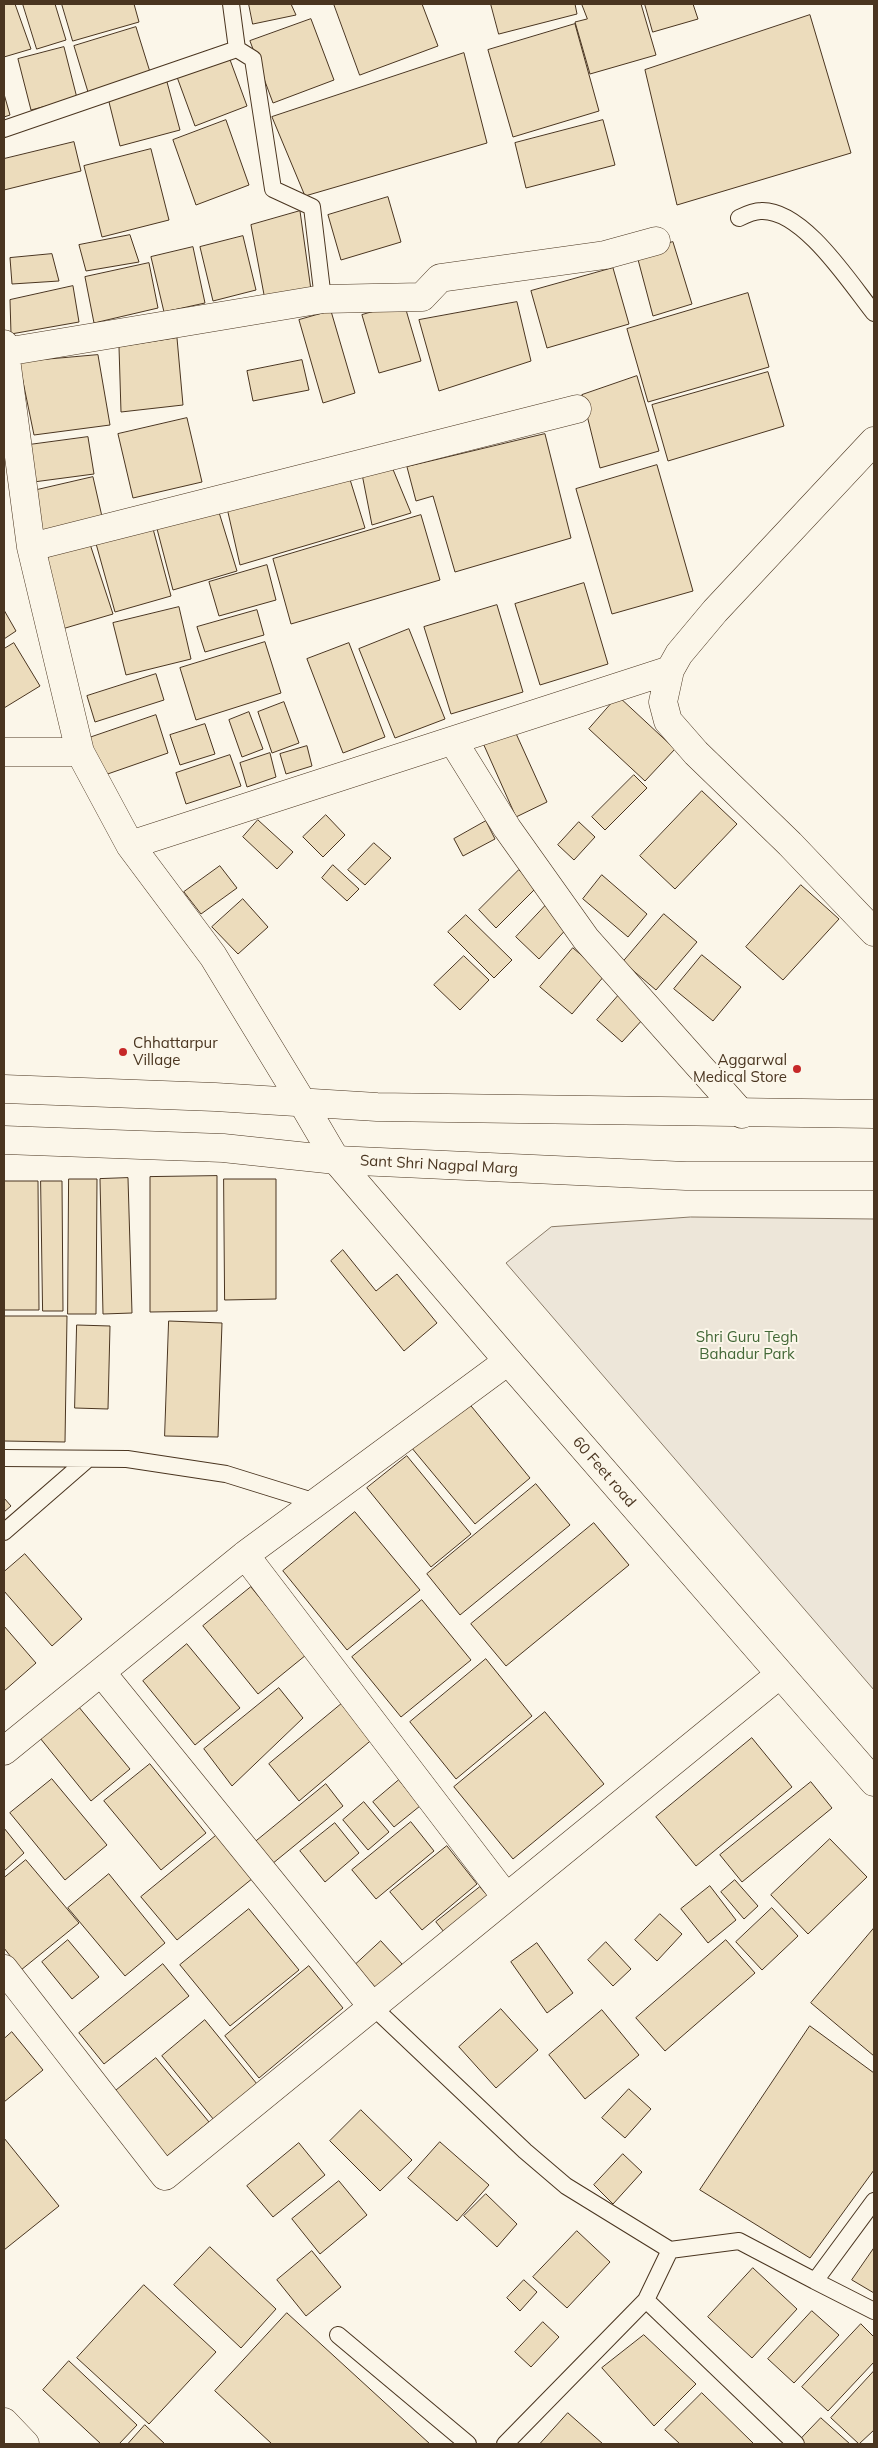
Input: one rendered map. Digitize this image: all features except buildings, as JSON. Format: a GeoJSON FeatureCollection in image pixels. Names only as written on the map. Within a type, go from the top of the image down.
{"type":"FeatureCollection","features":[{"type":"Feature","properties":{"kind":"street"},"geometry":{"type":"LineString","coordinates":[[4,348],[323,299],[422,297],[440,278],[605,254],[656,241]]}},
{"type":"Feature","properties":{"kind":"street","name":"60 Feet road"},"geometry":{"type":"LineString","coordinates":[[4,348],[31,547],[80,752],[130,845],[213,956],[336,1160],[779,1675],[874,1782]]}},
{"type":"Feature","properties":{"kind":"street"},"geometry":{"type":"LineString","coordinates":[[31,547],[577,409]]}},
{"type":"Feature","properties":{"kind":"street"},"geometry":{"type":"LineString","coordinates":[[874,441],[715,611],[679,654],[670,670],[664,702],[668,721],[696,752],[790,844],[874,932]]}},
{"type":"Feature","properties":{"kind":"street"},"geometry":{"type":"LineString","coordinates":[[130,845],[670,670]]}},
{"type":"Feature","properties":{"kind":"street"},"geometry":{"type":"LineString","coordinates":[[453,741],[507,828],[586,939],[742,1114]]}},
{"type":"Feature","properties":{"kind":"street"},"geometry":{"type":"LineString","coordinates":[[4,752],[80,752]]}},
{"type":"Feature","properties":{"kind":"street"},"geometry":{"type":"LineString","coordinates":[[4,1089],[377,1107],[742,1114],[874,1114]]}},
{"type":"Feature","properties":{"kind":"street","name":"Sant Shri Nagpal Marg"},"geometry":{"type":"LineString","coordinates":[[4,1140],[223,1148],[336,1160],[686,1176],[874,1176]]}},
{"type":"Feature","properties":{"kind":"street"},"geometry":{"type":"LineString","coordinates":[[4,1751],[245,1554],[508,1361]]}},
{"type":"Feature","properties":{"kind":"street"},"geometry":{"type":"LineString","coordinates":[[245,1554],[506,1897]]}},
{"type":"Feature","properties":{"kind":"street"},"geometry":{"type":"LineString","coordinates":[[101,1672],[372,2006]]}},
{"type":"Feature","properties":{"kind":"street"},"geometry":{"type":"LineString","coordinates":[[4,1969],[165,2176],[779,1675]]}},
{"type":"Feature","properties":{"kind":"street"},"geometry":{"type":"LineString","coordinates":[[4,2422],[25,2444]]}},
{"type":"Feature","properties":{"kind":"lane"},"geometry":{"type":"LineString","coordinates":[[231,4],[237,49]]}},
{"type":"Feature","properties":{"kind":"lane"},"geometry":{"type":"LineString","coordinates":[[4,129],[237,49]]}},
{"type":"Feature","properties":{"kind":"lane"},"geometry":{"type":"LineString","coordinates":[[237,49],[253,59],[273,189],[312,207],[323,299]]}},
{"type":"Feature","properties":{"kind":"lane"},"geometry":{"type":"LineString","coordinates":[[739,218],[760,210],[778,213],[796,222],[813,237],[874,313]]}},
{"type":"Feature","properties":{"kind":"lane"},"geometry":{"type":"LineString","coordinates":[[4,1458],[127,1459],[226,1474],[316,1502]]}},
{"type":"Feature","properties":{"kind":"lane"},"geometry":{"type":"LineString","coordinates":[[4,1532],[88,1458]]}},
{"type":"Feature","properties":{"kind":"lane"},"geometry":{"type":"LineString","coordinates":[[372,2006],[525,2151],[566,2186],[670,2250],[739,2241],[874,2311]]}},
{"type":"Feature","properties":{"kind":"lane"},"geometry":{"type":"LineString","coordinates":[[815,2281],[874,2202]]}},
{"type":"Feature","properties":{"kind":"lane"},"geometry":{"type":"LineString","coordinates":[[505,2444],[646,2300],[670,2250]]}},
{"type":"Feature","properties":{"kind":"lane"},"geometry":{"type":"LineString","coordinates":[[646,2300],[796,2444]]}},
{"type":"Feature","properties":{"kind":"lane"},"geometry":{"type":"LineString","coordinates":[[338,2335],[468,2444]]}},
{"type":"Feature","properties":{"kind":"green space","name":"Shri Guru Tegh Bahadur Park"},"geometry":{"type":"Polygon","coordinates":[[[691,1217],[874,1219],[874,1690],[506,1263],[551,1227],[691,1217]]]}},
{"type":"Feature","properties":{"kind":"place","name":"Chhattarpur Village"},"geometry":{"type":"Point","coordinates":[123,1052]}},
{"type":"Feature","properties":{"kind":"place","name":"Aggarwal Medical Store"},"geometry":{"type":"Point","coordinates":[797,1069]}}]}
